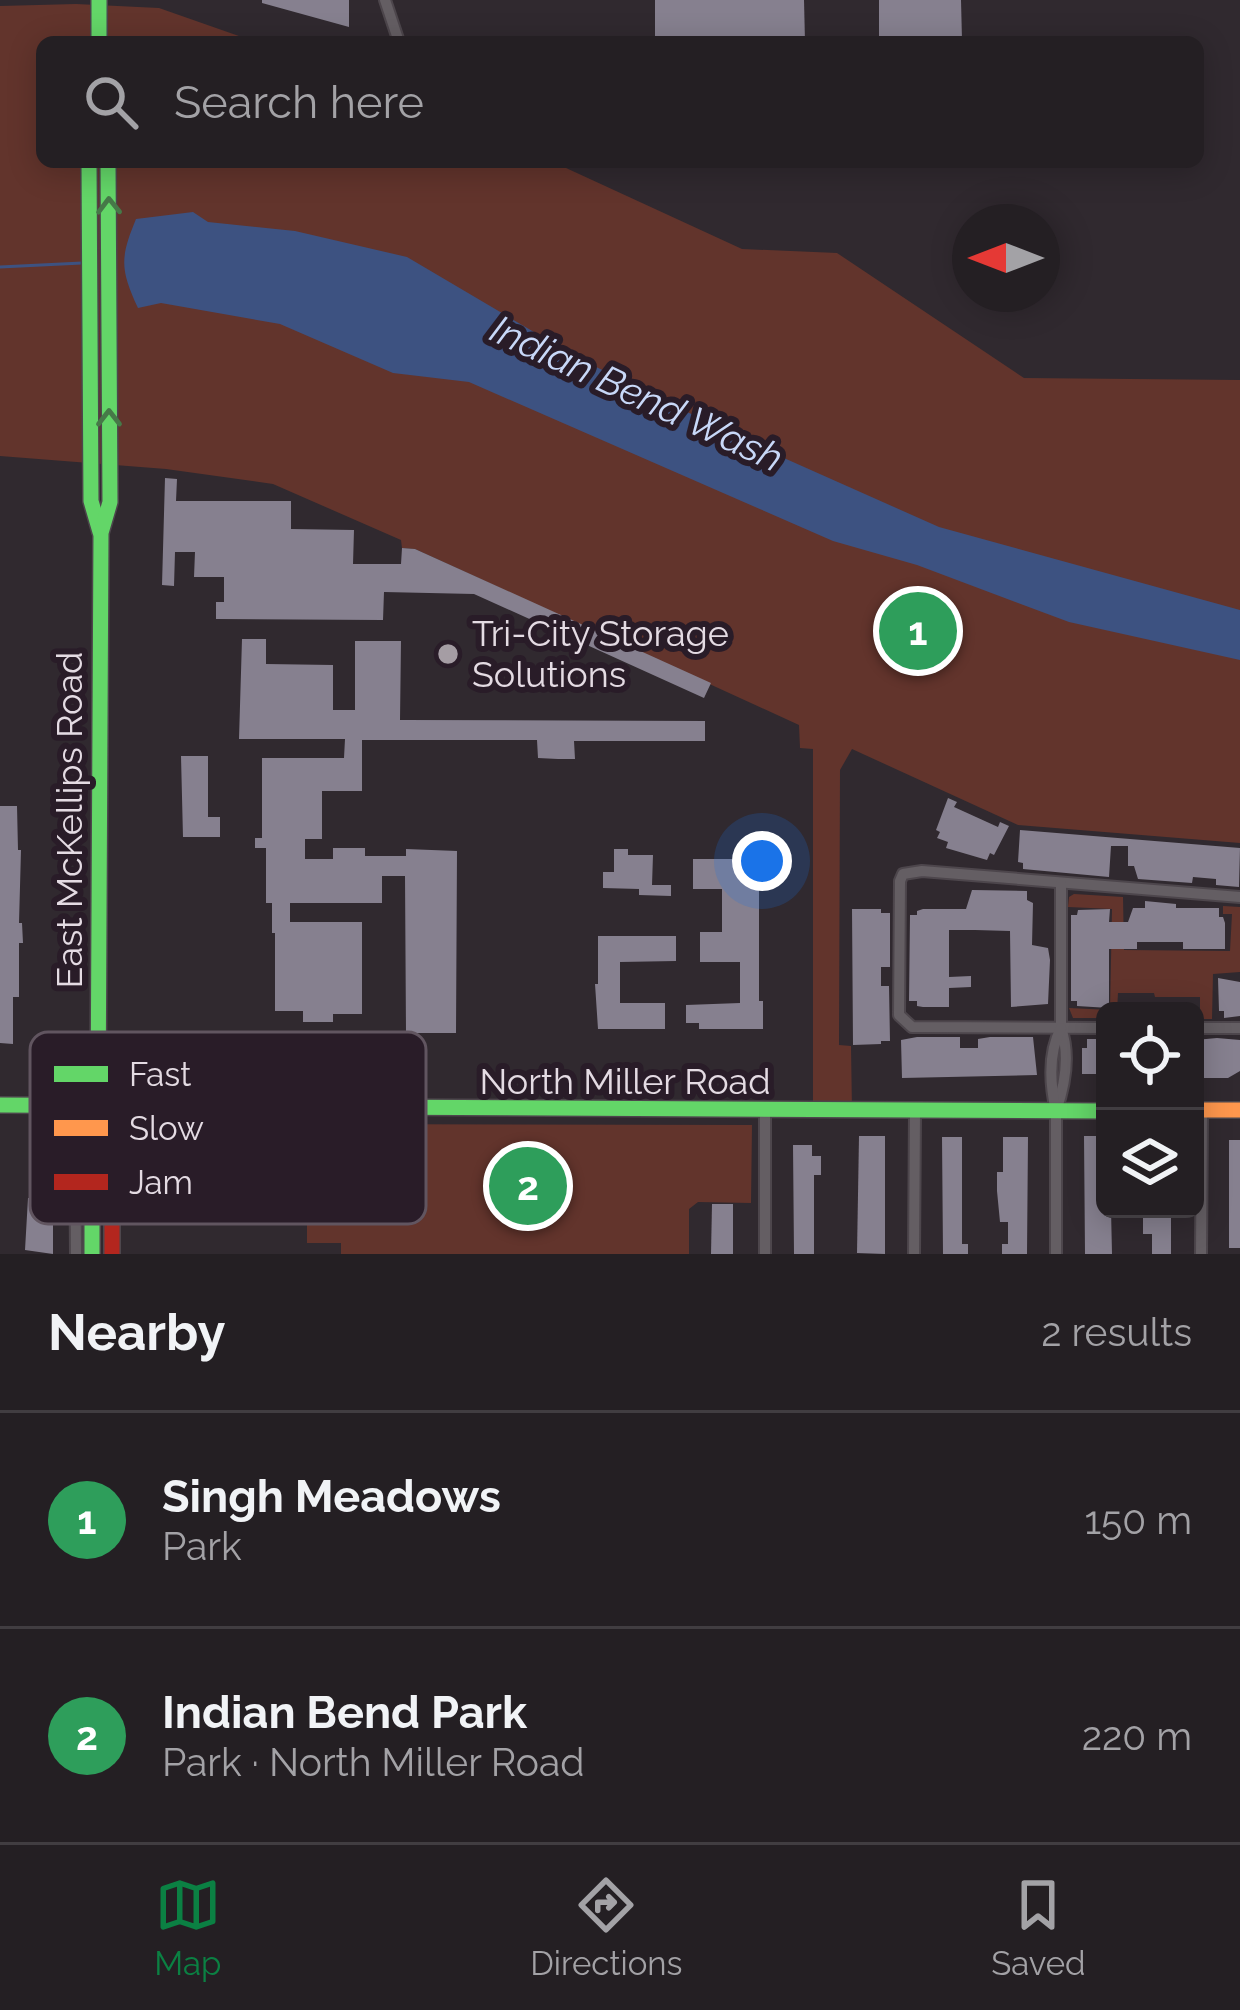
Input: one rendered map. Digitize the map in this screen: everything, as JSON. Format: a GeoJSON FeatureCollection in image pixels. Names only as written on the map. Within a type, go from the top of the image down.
{"type":"FeatureCollection","features":[{"type":"Feature","properties":{"kind":"main road"},"geometry":{"type":"LineString","coordinates":[[99,0],[99,36]]}},
{"type":"Feature","properties":{"kind":"main road","name":"East McKellips Road"},"geometry":{"type":"LineString","coordinates":[[89,168],[91,501],[100,533],[98,1032]]}},
{"type":"Feature","properties":{"kind":"main road","name":"East McKellips Road"},"geometry":{"type":"LineString","coordinates":[[100,533],[110,502],[108,168]]}},
{"type":"Feature","properties":{"kind":"main road","name":"North Miller Road"},"geometry":{"type":"LineString","coordinates":[[0,1105],[30,1106]]}},
{"type":"Feature","properties":{"kind":"main road","name":"North Miller Road"},"geometry":{"type":"LineString","coordinates":[[426,1109],[1096,1111]]}},
{"type":"Feature","properties":{"kind":"main road"},"geometry":{"type":"LineString","coordinates":[[1204,1110],[1240,1110]]}},
{"type":"Feature","properties":{"kind":"street"},"geometry":{"type":"LineString","coordinates":[[385,0],[397,36]]}},
{"type":"Feature","properties":{"kind":"street"},"geometry":{"type":"LineString","coordinates":[[1096,1028],[912,1027],[903,1023],[899,974],[903,874],[922,871],[1240,898]]}},
{"type":"Feature","properties":{"kind":"street"},"geometry":{"type":"LineString","coordinates":[[1056,1254],[1056,1111],[1051,1091],[1059,1051],[1061,884]]}},
{"type":"Feature","properties":{"kind":"street"},"geometry":{"type":"LineString","coordinates":[[1204,1028],[1240,1028]]}},
{"type":"Feature","properties":{"kind":"street"},"geometry":{"type":"LineString","coordinates":[[764,1254],[765,1112]]}},
{"type":"Feature","properties":{"kind":"street"},"geometry":{"type":"LineString","coordinates":[[914,1254],[915,1112]]}},
{"type":"Feature","properties":{"kind":"street"},"geometry":{"type":"LineString","coordinates":[[1200,1218],[1201,1254]]}},
{"type":"Feature","properties":{"kind":"street"},"geometry":{"type":"LineString","coordinates":[[76,1224],[76,1254]]}},
{"type":"Feature","properties":{"kind":"shaded area"},"geometry":{"type":"Polygon","coordinates":[[[0,6],[159,8],[239,36],[36,36],[36,168],[566,168],[742,249],[837,253],[1024,378],[1240,380],[1240,843],[1018,825],[852,749],[840,770],[839,1045],[851,1046],[852,1111],[813,1112],[813,749],[800,748],[799,725],[415,549],[402,548],[401,540],[273,484],[166,469],[0,456],[0,6]]]}},
{"type":"Feature","properties":{"kind":"shaded area"},"geometry":{"type":"Polygon","coordinates":[[[1069,897],[1123,897],[1124,950],[1230,951],[1232,914],[1223,914],[1223,906],[1240,907],[1240,972],[1213,974],[1212,1019],[1204,1019],[1200,997],[1118,993],[1118,1002],[1110,1002],[1112,909],[1068,907],[1069,897]]]}},
{"type":"Feature","properties":{"kind":"shaded area"},"geometry":{"type":"Polygon","coordinates":[[[1069,1008],[1096,1009],[1096,1018],[1073,1018],[1069,1008]]]}},
{"type":"Feature","properties":{"kind":"shaded area"},"geometry":{"type":"Polygon","coordinates":[[[426,1124],[752,1125],[751,1203],[698,1202],[689,1209],[689,1254],[341,1254],[341,1243],[307,1243],[307,1224],[426,1224],[426,1124]]]}},
{"type":"Feature","properties":{"kind":"water"},"geometry":{"type":"Polygon","coordinates":[[[193,212],[208,222],[295,231],[407,257],[578,358],[750,443],[939,527],[1240,610],[1240,660],[1069,622],[917,565],[833,541],[469,382],[393,373],[280,324],[161,303],[138,308],[124,264],[136,219],[193,212]]]}},
{"type":"Feature","properties":{"kind":"building"},"geometry":{"type":"Polygon","coordinates":[[[349,0],[349,27],[262,3],[349,0]]]}},
{"type":"Feature","properties":{"kind":"building"},"geometry":{"type":"Polygon","coordinates":[[[655,0],[804,0],[805,36],[655,36],[655,0]]]}},
{"type":"Feature","properties":{"kind":"building"},"geometry":{"type":"Polygon","coordinates":[[[879,0],[961,0],[962,36],[879,36],[879,0]]]}},
{"type":"Feature","properties":{"kind":"building"},"geometry":{"type":"Polygon","coordinates":[[[165,478],[177,479],[176,501],[291,501],[291,529],[354,530],[353,564],[401,564],[402,548],[415,549],[711,683],[704,698],[474,594],[384,592],[383,620],[216,619],[216,602],[224,602],[224,577],[194,577],[195,552],[175,552],[174,586],[162,585],[165,478]]]}},
{"type":"Feature","properties":{"kind":"building"},"geometry":{"type":"Polygon","coordinates":[[[242,639],[266,639],[266,664],[333,665],[333,710],[355,710],[355,641],[401,641],[400,720],[705,721],[705,741],[574,741],[575,759],[538,758],[537,740],[362,740],[362,791],[322,791],[322,839],[305,839],[305,859],[333,859],[333,848],[365,848],[365,856],[406,856],[406,849],[457,851],[456,1033],[406,1032],[405,876],[382,876],[382,903],[290,903],[290,922],[362,922],[362,1014],[333,1014],[333,1022],[303,1022],[303,1011],[275,1011],[275,933],[272,903],[266,903],[266,848],[255,848],[255,838],[262,838],[262,758],[344,758],[345,739],[239,739],[242,639]]]}},
{"type":"Feature","properties":{"kind":"building"},"geometry":{"type":"Polygon","coordinates":[[[181,756],[208,756],[208,817],[220,817],[220,837],[183,837],[181,756]]]}},
{"type":"Feature","properties":{"kind":"building"},"geometry":{"type":"Polygon","coordinates":[[[948,798],[957,802],[954,807],[998,827],[1000,822],[1009,826],[987,860],[946,848],[948,842],[937,838],[948,798]]]}},
{"type":"Feature","properties":{"kind":"building"},"geometry":{"type":"Polygon","coordinates":[[[0,806],[17,806],[21,850],[23,943],[19,943],[19,997],[13,997],[13,1044],[0,1043],[0,806]]]}},
{"type":"Feature","properties":{"kind":"building"},"geometry":{"type":"Polygon","coordinates":[[[1020,830],[1240,848],[1239,887],[1193,877],[1192,883],[1138,879],[1134,866],[1128,866],[1128,846],[1111,846],[1109,877],[1023,869],[1018,862],[1020,830]]]}},
{"type":"Feature","properties":{"kind":"building"},"geometry":{"type":"Polygon","coordinates":[[[614,849],[628,849],[628,855],[653,855],[652,885],[671,885],[671,896],[603,888],[603,872],[614,872],[614,849]]]}},
{"type":"Feature","properties":{"kind":"building"},"geometry":{"type":"Polygon","coordinates":[[[693,859],[759,859],[763,1029],[699,1029],[699,1023],[686,1023],[686,1005],[740,1003],[740,962],[700,962],[700,932],[722,932],[722,889],[693,889],[693,859]]]}},
{"type":"Feature","properties":{"kind":"building"},"geometry":{"type":"Polygon","coordinates":[[[972,890],[1027,891],[1027,900],[1033,903],[1032,945],[1048,948],[1048,1004],[1011,1007],[1010,931],[975,930],[949,930],[949,977],[971,976],[971,987],[949,988],[949,1007],[923,1007],[909,1001],[910,915],[923,909],[966,909],[972,890]]]}},
{"type":"Feature","properties":{"kind":"building"},"geometry":{"type":"Polygon","coordinates":[[[1145,901],[1176,904],[1176,908],[1219,908],[1225,923],[1225,949],[1183,949],[1183,942],[1137,942],[1137,949],[1109,949],[1109,1002],[1077,1006],[1077,1001],[1071,1001],[1071,915],[1078,910],[1110,909],[1109,922],[1128,922],[1133,908],[1145,908],[1145,901]]]}},
{"type":"Feature","properties":{"kind":"building"},"geometry":{"type":"Polygon","coordinates":[[[852,909],[890,913],[890,967],[881,967],[881,986],[889,986],[890,1041],[881,1044],[853,1045],[852,909]]]}},
{"type":"Feature","properties":{"kind":"building"},"geometry":{"type":"Polygon","coordinates":[[[598,936],[676,936],[676,961],[620,962],[620,1003],[665,1003],[665,1029],[598,1029],[598,936]]]}},
{"type":"Feature","properties":{"kind":"building"},"geometry":{"type":"Polygon","coordinates":[[[1218,978],[1240,982],[1240,1016],[1224,1018],[1224,1011],[1219,1011],[1218,978]]]}},
{"type":"Feature","properties":{"kind":"building"},"geometry":{"type":"Polygon","coordinates":[[[960,1037],[960,1048],[978,1048],[978,1039],[1033,1037],[1037,1075],[902,1078],[901,1040],[960,1037]]]}},
{"type":"Feature","properties":{"kind":"building"},"geometry":{"type":"Polygon","coordinates":[[[1087,1039],[1096,1039],[1096,1074],[1082,1074],[1082,1048],[1087,1048],[1087,1039]]]}},
{"type":"Feature","properties":{"kind":"building"},"geometry":{"type":"Polygon","coordinates":[[[1204,1039],[1240,1040],[1240,1071],[1228,1078],[1204,1078],[1204,1039]]]}},
{"type":"Feature","properties":{"kind":"building"},"geometry":{"type":"Polygon","coordinates":[[[859,1136],[885,1136],[885,1254],[857,1253],[859,1136]]]}},
{"type":"Feature","properties":{"kind":"building"},"geometry":{"type":"Polygon","coordinates":[[[1084,1136],[1096,1136],[1096,1218],[1111,1218],[1112,1254],[1085,1254],[1084,1136]]]}},
{"type":"Feature","properties":{"kind":"building"},"geometry":{"type":"Polygon","coordinates":[[[942,1137],[962,1137],[962,1244],[968,1244],[968,1254],[943,1254],[942,1137]]]}},
{"type":"Feature","properties":{"kind":"building"},"geometry":{"type":"Polygon","coordinates":[[[1003,1137],[1028,1137],[1027,1254],[1002,1254],[1002,1244],[1008,1244],[1008,1222],[1000,1222],[997,1191],[997,1172],[1003,1172],[1003,1137]]]}},
{"type":"Feature","properties":{"kind":"building"},"geometry":{"type":"Polygon","coordinates":[[[1229,1140],[1240,1140],[1240,1248],[1229,1248],[1229,1140]]]}},
{"type":"Feature","properties":{"kind":"building"},"geometry":{"type":"Polygon","coordinates":[[[793,1145],[812,1145],[812,1156],[821,1156],[821,1175],[814,1175],[814,1254],[794,1254],[793,1145]]]}},
{"type":"Feature","properties":{"kind":"building"},"geometry":{"type":"Polygon","coordinates":[[[28,1198],[30,1224],[53,1224],[53,1254],[25,1250],[28,1198]]]}},
{"type":"Feature","properties":{"kind":"building"},"geometry":{"type":"Polygon","coordinates":[[[712,1204],[733,1204],[733,1254],[711,1254],[712,1204]]]}},
{"type":"Feature","properties":{"kind":"building"},"geometry":{"type":"Polygon","coordinates":[[[1143,1218],[1171,1218],[1171,1254],[1152,1254],[1152,1234],[1143,1234],[1143,1218]]]}},
{"type":"Feature","properties":{"kind":"waterway","name":"Indian Bend Wash"},"geometry":{"type":"LineString","coordinates":[[0,267],[82,263]]}},
{"type":"Feature","properties":{"kind":"traffic: fast"},"geometry":{"type":"LineString","coordinates":[[99,0],[99,36]]}},
{"type":"Feature","properties":{"kind":"traffic: fast"},"geometry":{"type":"LineString","coordinates":[[89,168],[91,501],[100,532]]}},
{"type":"Feature","properties":{"kind":"traffic: fast"},"geometry":{"type":"LineString","coordinates":[[98,1032],[101,533],[110,502],[108,168]]}},
{"type":"Feature","properties":{"kind":"traffic: fast"},"geometry":{"type":"LineString","coordinates":[[0,1105],[30,1105]]}},
{"type":"Feature","properties":{"kind":"traffic: fast"},"geometry":{"type":"LineString","coordinates":[[426,1107],[1096,1111]]}},
{"type":"Feature","properties":{"kind":"traffic: fast"},"geometry":{"type":"LineString","coordinates":[[92,1224],[92,1254]]}},
{"type":"Feature","properties":{"kind":"traffic: slow"},"geometry":{"type":"LineString","coordinates":[[1204,1110],[1240,1110]]}},
{"type":"Feature","properties":{"kind":"traffic: jam"},"geometry":{"type":"LineString","coordinates":[[112,1224],[112,1254]]}},
{"type":"Feature","properties":{"kind":"place","name":"Singh Meadows"},"geometry":{"type":"Point","coordinates":[918,631]}},
{"type":"Feature","properties":{"kind":"place","name":"Tri-City Storage Solutions"},"geometry":{"type":"Point","coordinates":[448,654]}},
{"type":"Feature","properties":{"kind":"place","name":"Indian Bend Park"},"geometry":{"type":"Point","coordinates":[528,1186]}}]}
